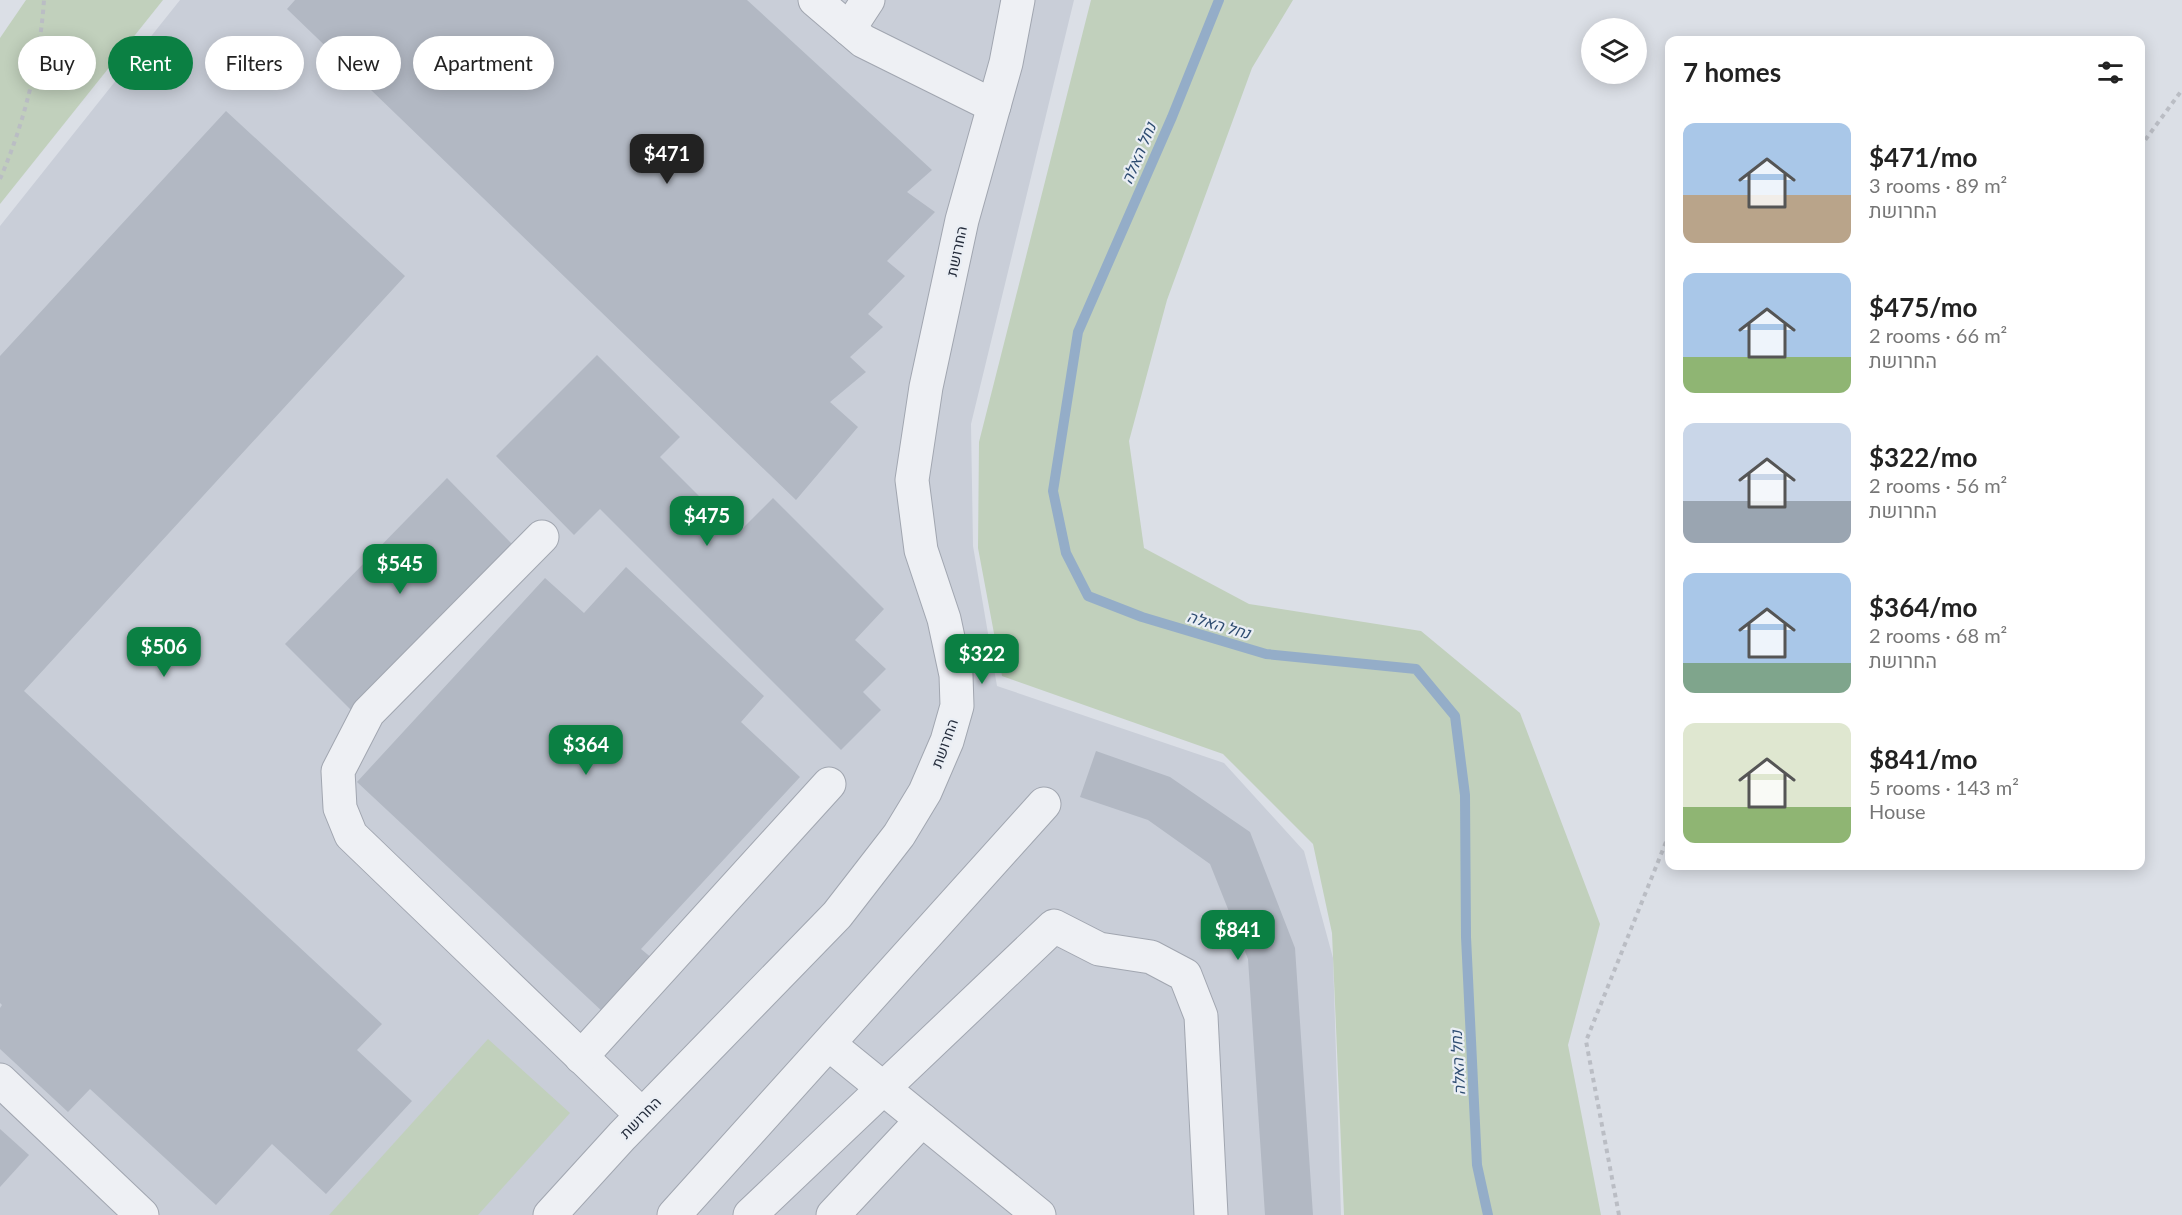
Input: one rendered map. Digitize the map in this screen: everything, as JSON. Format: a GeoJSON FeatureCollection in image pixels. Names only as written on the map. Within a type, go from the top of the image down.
{"type":"FeatureCollection","features":[{"type":"Feature","properties":{"kind":"street"},"geometry":{"type":"LineString","coordinates":[[815,0],[863,41],[994,106]]}},
{"type":"Feature","properties":{"kind":"street"},"geometry":{"type":"LineString","coordinates":[[849,29],[868,0]]}},
{"type":"Feature","properties":{"kind":"street","name":"החרושת"},"geometry":{"type":"LineString","coordinates":[[550,1215],[642,1115],[837,915],[899,836],[925,792],[947,741],[957,706],[956,675],[944,619],[921,550],[912,480],[926,387],[958,242],[994,106],[1018,0]]}},
{"type":"Feature","properties":{"kind":"street"},"geometry":{"type":"LineString","coordinates":[[542,537],[368,713],[338,771],[340,808],[351,835],[642,1115]]}},
{"type":"Feature","properties":{"kind":"street"},"geometry":{"type":"LineString","coordinates":[[581,1057],[829,784]]}},
{"type":"Feature","properties":{"kind":"street"},"geometry":{"type":"LineString","coordinates":[[674,1215],[830,1045],[1044,804]]}},
{"type":"Feature","properties":{"kind":"street"},"geometry":{"type":"LineString","coordinates":[[750,1215],[881,1087],[1054,926],[1099,949],[1151,957],[1185,975],[1201,1016],[1211,1215]]}},
{"type":"Feature","properties":{"kind":"street"},"geometry":{"type":"LineString","coordinates":[[830,1045],[1039,1215]]}},
{"type":"Feature","properties":{"kind":"street"},"geometry":{"type":"LineString","coordinates":[[0,1080],[142,1215]]}},
{"type":"Feature","properties":{"kind":"street"},"geometry":{"type":"LineString","coordinates":[[833,1215],[922,1120]]}},
{"type":"Feature","properties":{"kind":"path"},"geometry":{"type":"LineString","coordinates":[[0,179],[10,157],[31,83],[44,0]]}},
{"type":"Feature","properties":{"kind":"path"},"geometry":{"type":"LineString","coordinates":[[2145,140],[2182,90]]}},
{"type":"Feature","properties":{"kind":"path"},"geometry":{"type":"LineString","coordinates":[[1619,1215],[1586,1041],[1665,844]]}},
{"type":"Feature","properties":{"kind":"shaded area"},"geometry":{"type":"Polygon","coordinates":[[[180,0],[1074,0],[971,424],[973,546],[997,686],[1224,763],[1304,851],[1333,958],[1341,1215],[0,1215],[0,226],[108,90],[193,90],[193,36],[151,36],[180,0]]]}},
{"type":"Feature","properties":{"kind":"green space"},"geometry":{"type":"Polygon","coordinates":[[[26,0],[163,0],[134,36],[108,36],[108,69],[96,84],[96,36],[18,36],[18,90],[91,90],[0,204],[0,38],[26,0]]]}},
{"type":"Feature","properties":{"kind":"green space"},"geometry":{"type":"Polygon","coordinates":[[[1091,0],[1293,0],[1252,68],[1167,300],[1129,441],[1144,548],[1249,604],[1421,631],[1520,713],[1600,924],[1568,1045],[1601,1215],[1344,1215],[1332,933],[1313,844],[1223,754],[1002,676],[978,548],[979,442],[1091,0]]]}},
{"type":"Feature","properties":{"kind":"green space"},"geometry":{"type":"Polygon","coordinates":[[[488,1039],[570,1113],[478,1215],[329,1215],[488,1039]]]}},
{"type":"Feature","properties":{"kind":"building"},"geometry":{"type":"Polygon","coordinates":[[[295,0],[747,0],[932,170],[907,192],[935,212],[887,261],[905,276],[868,314],[883,327],[850,357],[866,372],[830,402],[858,427],[796,500],[371,90],[401,90],[401,36],[316,37],[287,9],[295,0]]]}},
{"type":"Feature","properties":{"kind":"building"},"geometry":{"type":"Polygon","coordinates":[[[226,111],[405,276],[24,691],[382,1024],[357,1050],[412,1101],[326,1194],[272,1144],[216,1205],[90,1089],[68,1112],[0,1049],[0,1008],[2,1005],[0,1003],[0,356],[226,111]]]}},
{"type":"Feature","properties":{"kind":"building"},"geometry":{"type":"Polygon","coordinates":[[[597,355],[680,437],[660,457],[737,534],[773,498],[884,609],[855,640],[886,669],[863,692],[881,710],[841,750],[600,509],[574,535],[496,456],[597,355]]]}},
{"type":"Feature","properties":{"kind":"building"},"geometry":{"type":"Polygon","coordinates":[[[447,478],[515,547],[353,712],[285,644],[447,478]]]}},
{"type":"Feature","properties":{"kind":"building"},"geometry":{"type":"Polygon","coordinates":[[[626,567],[764,696],[741,722],[800,777],[641,949],[653,959],[604,1013],[357,782],[545,578],[584,613],[626,567]]]}},
{"type":"Feature","properties":{"kind":"building"},"geometry":{"type":"Polygon","coordinates":[[[1096,751],[1170,777],[1250,832],[1295,948],[1313,1215],[1265,1215],[1248,959],[1210,864],[1148,820],[1080,797],[1096,751]]]}},
{"type":"Feature","properties":{"kind":"building"},"geometry":{"type":"Polygon","coordinates":[[[0,1129],[29,1155],[0,1187],[0,1129]]]}},
{"type":"Feature","properties":{"kind":"waterway","name":"נחל האלה"},"geometry":{"type":"LineString","coordinates":[[1219,0],[1172,117],[1078,332],[1053,491],[1066,553],[1088,596],[1142,617],[1266,654],[1416,669],[1455,716],[1465,795],[1466,937],[1477,1165],[1488,1215]]}}]}
